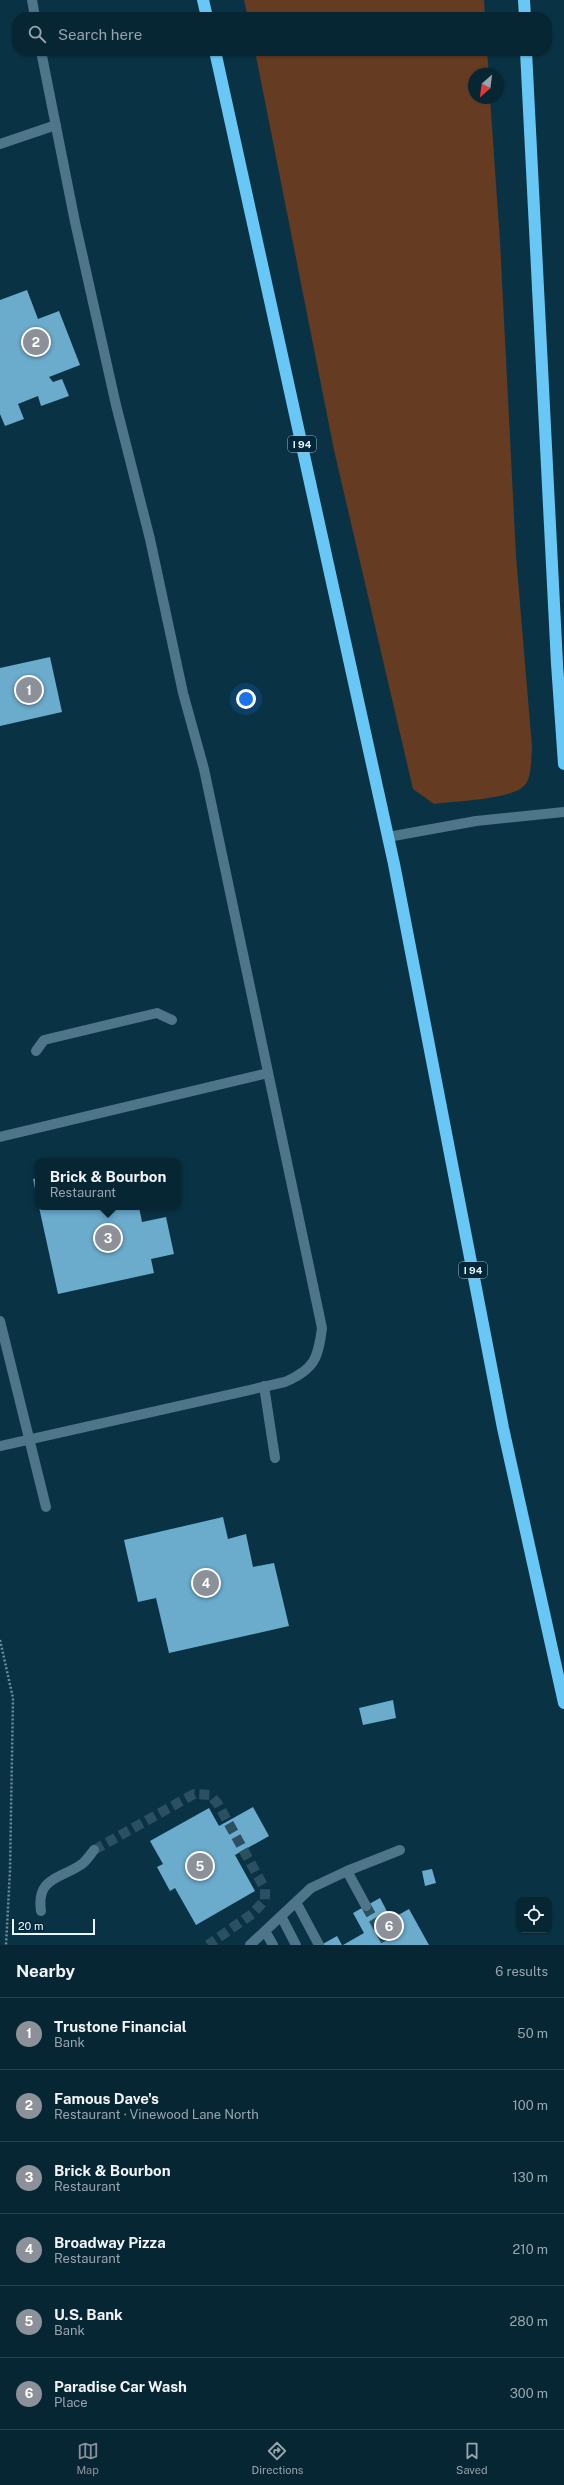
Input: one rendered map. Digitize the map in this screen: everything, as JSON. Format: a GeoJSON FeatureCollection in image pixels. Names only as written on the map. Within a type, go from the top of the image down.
{"type":"FeatureCollection","features":[{"type":"Feature","properties":{"kind":"highway"},"geometry":{"type":"LineString","coordinates":[[203,0],[206,12]]}},
{"type":"Feature","properties":{"kind":"highway"},"geometry":{"type":"LineString","coordinates":[[524,0],[524,12]]}},
{"type":"Feature","properties":{"kind":"highway","name":"I 94"},"geometry":{"type":"LineString","coordinates":[[216,56],[388,837],[503,1428],[564,1703]]}},
{"type":"Feature","properties":{"kind":"highway"},"geometry":{"type":"LineString","coordinates":[[526,56],[557,664],[564,764]]}},
{"type":"Feature","properties":{"kind":"street"},"geometry":{"type":"LineString","coordinates":[[32,0],[34,12]]}},
{"type":"Feature","properties":{"kind":"street"},"geometry":{"type":"LineString","coordinates":[[0,1446],[285,1382],[302,1375],[314,1362],[320,1348],[322,1328],[204,769],[183,693],[150,539],[116,405],[42,56]]}},
{"type":"Feature","properties":{"kind":"street"},"geometry":{"type":"LineString","coordinates":[[0,144],[56,125]]}},
{"type":"Feature","properties":{"kind":"street"},"geometry":{"type":"LineString","coordinates":[[388,837],[476,821],[564,812]]}},
{"type":"Feature","properties":{"kind":"street"},"geometry":{"type":"LineString","coordinates":[[36,1051],[44,1040],[156,1013],[172,1020]]}},
{"type":"Feature","properties":{"kind":"street"},"geometry":{"type":"LineString","coordinates":[[0,1137],[268,1073]]}},
{"type":"Feature","properties":{"kind":"street"},"geometry":{"type":"LineString","coordinates":[[0,1321],[31,1440],[46,1507]]}},
{"type":"Feature","properties":{"kind":"street"},"geometry":{"type":"LineString","coordinates":[[264,1386],[275,1458]]}},
{"type":"Feature","properties":{"kind":"street"},"geometry":{"type":"LineString","coordinates":[[41,1911],[39,1901],[43,1889],[49,1881],[82,1864],[94,1850]]}},
{"type":"Feature","properties":{"kind":"street"},"geometry":{"type":"LineString","coordinates":[[250,1945],[310,1888],[347,1871],[400,1850]]}},
{"type":"Feature","properties":{"kind":"street"},"geometry":{"type":"LineString","coordinates":[[347,1871],[366,1906]]}},
{"type":"Feature","properties":{"kind":"street"},"geometry":{"type":"LineString","coordinates":[[296,1902],[319,1945]]}},
{"type":"Feature","properties":{"kind":"street"},"geometry":{"type":"LineString","coordinates":[[281,1916],[296,1945]]}},
{"type":"Feature","properties":{"kind":"street"},"geometry":{"type":"LineString","coordinates":[[265,1931],[273,1945]]}},
{"type":"Feature","properties":{"kind":"path"},"geometry":{"type":"LineString","coordinates":[[0,1640],[13,1698],[10,1871],[6,1945]]}},
{"type":"Feature","properties":{"kind":"shaded area"},"geometry":{"type":"Polygon","coordinates":[[[244,0],[484,0],[485,12],[247,12],[244,0]]]}},
{"type":"Feature","properties":{"kind":"shaded area"},"geometry":{"type":"Polygon","coordinates":[[[256,56],[487,56],[488,68],[468,68],[468,104],[490,104],[500,242],[516,556],[532,747],[531,768],[527,782],[524,786],[517,791],[495,797],[434,804],[413,789],[334,450],[256,56]]]}},
{"type":"Feature","properties":{"kind":"building"},"geometry":{"type":"Polygon","coordinates":[[[27,290],[38,319],[59,311],[80,365],[49,377],[53,382],[62,379],[69,396],[41,406],[38,396],[18,404],[24,419],[5,426],[0,414],[0,300],[27,290]]]}},
{"type":"Feature","properties":{"kind":"building"},"geometry":{"type":"Polygon","coordinates":[[[50,657],[62,712],[0,726],[0,668],[50,657]]]}},
{"type":"Feature","properties":{"kind":"building"},"geometry":{"type":"Polygon","coordinates":[[[33,1179],[35,1179],[35,1189],[33,1179]]]}},
{"type":"Feature","properties":{"kind":"building"},"geometry":{"type":"Polygon","coordinates":[[[40,1210],[140,1210],[142,1222],[166,1217],[174,1254],[151,1259],[154,1273],[58,1294],[40,1210]]]}},
{"type":"Feature","properties":{"kind":"building"},"geometry":{"type":"Polygon","coordinates":[[[223,1517],[228,1539],[246,1534],[253,1567],[274,1563],[289,1626],[169,1653],[156,1598],[138,1602],[124,1540],[223,1517]]]}},
{"type":"Feature","properties":{"kind":"building"},"geometry":{"type":"Polygon","coordinates":[[[393,1700],[396,1718],[363,1725],[359,1708],[393,1700]]]}},
{"type":"Feature","properties":{"kind":"building"},"geometry":{"type":"Polygon","coordinates":[[[253,1807],[269,1836],[235,1855],[255,1891],[196,1925],[175,1888],[170,1891],[157,1867],[163,1864],[150,1841],[209,1808],[219,1826],[253,1807]]]}},
{"type":"Feature","properties":{"kind":"building"},"geometry":{"type":"Polygon","coordinates":[[[432,1869],[436,1883],[425,1886],[422,1871],[432,1869]]]}},
{"type":"Feature","properties":{"kind":"building"},"geometry":{"type":"Polygon","coordinates":[[[380,1898],[391,1919],[409,1909],[429,1945],[343,1945],[364,1933],[353,1913],[380,1898]]]}},
{"type":"Feature","properties":{"kind":"building"},"geometry":{"type":"Polygon","coordinates":[[[337,1936],[342,1945],[321,1945],[337,1936]]]}},
{"type":"Feature","properties":{"kind":"tunnel"},"geometry":{"type":"LineString","coordinates":[[94,1850],[194,1794],[210,1795],[218,1804],[265,1889],[265,1900],[252,1914],[208,1945]]}},
{"type":"Feature","properties":{"kind":"tunnel"},"geometry":{"type":"LineString","coordinates":[[366,1906],[388,1945]]}},
{"type":"Feature","properties":{"kind":"place","name":"Famous Dave's"},"geometry":{"type":"Point","coordinates":[36,342]}},
{"type":"Feature","properties":{"kind":"place","name":"Trustone Financial"},"geometry":{"type":"Point","coordinates":[29,690]}},
{"type":"Feature","properties":{"kind":"place","name":"Brick & Bourbon"},"geometry":{"type":"Point","coordinates":[108,1238]}},
{"type":"Feature","properties":{"kind":"place","name":"Broadway Pizza"},"geometry":{"type":"Point","coordinates":[206,1583]}},
{"type":"Feature","properties":{"kind":"place","name":"U.S. Bank"},"geometry":{"type":"Point","coordinates":[200,1866]}},
{"type":"Feature","properties":{"kind":"place","name":"Paradise Car Wash"},"geometry":{"type":"Point","coordinates":[389,1926]}}]}
